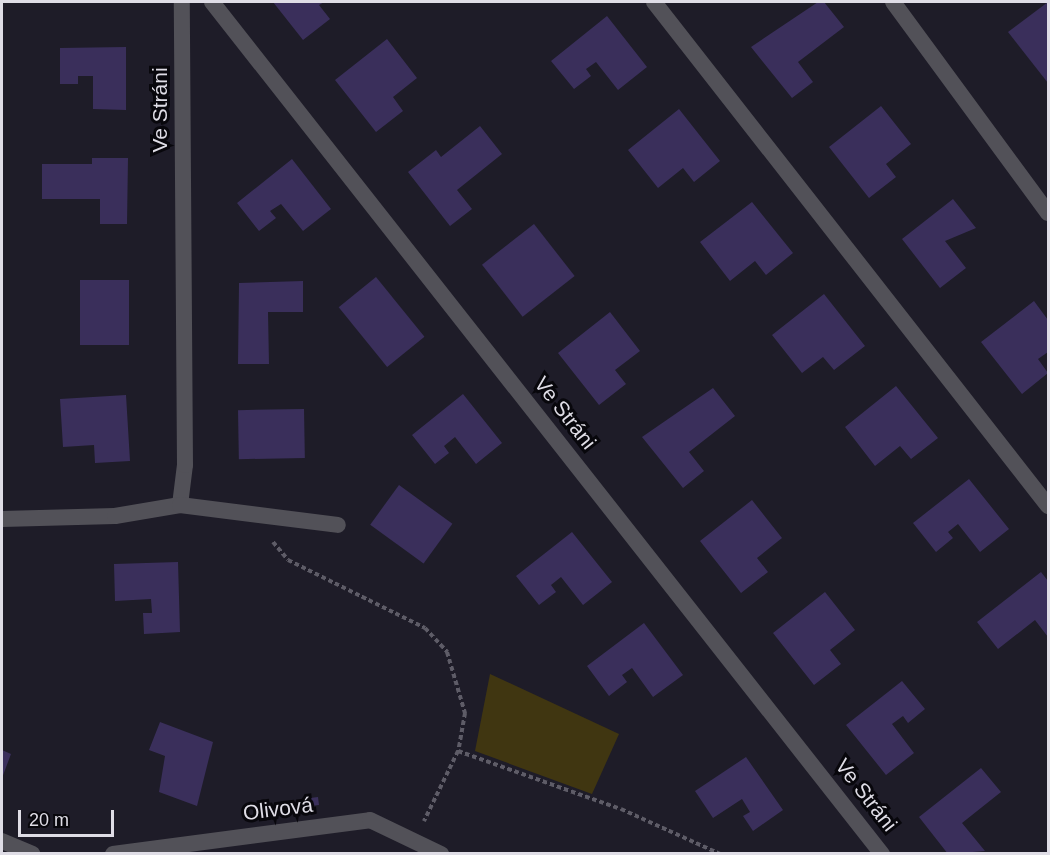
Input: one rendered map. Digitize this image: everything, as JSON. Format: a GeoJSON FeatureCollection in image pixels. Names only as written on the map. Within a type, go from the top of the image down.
{"type":"FeatureCollection","features":[{"type":"Feature","properties":{"kind":"street","name":"Ve Stráni"},"geometry":{"type":"LineString","coordinates":[[180,505],[185,465],[182,2]]}},
{"type":"Feature","properties":{"kind":"street","name":"Ve Stráni"},"geometry":{"type":"LineString","coordinates":[[212,2],[882,854]]}},
{"type":"Feature","properties":{"kind":"street"},"geometry":{"type":"LineString","coordinates":[[654,2],[1048,506]]}},
{"type":"Feature","properties":{"kind":"street"},"geometry":{"type":"LineString","coordinates":[[893,2],[1048,213]]}},
{"type":"Feature","properties":{"kind":"street"},"geometry":{"type":"LineString","coordinates":[[2,519],[115,516],[180,505],[338,525]]}},
{"type":"Feature","properties":{"kind":"street","name":"Olivová"},"geometry":{"type":"LineString","coordinates":[[113,854],[370,820],[441,854]]}},
{"type":"Feature","properties":{"kind":"street"},"geometry":{"type":"LineString","coordinates":[[2,842],[32,854]]}},
{"type":"Feature","properties":{"kind":"path"},"geometry":{"type":"LineString","coordinates":[[266,516],[273,541],[288,560],[425,628],[447,652],[465,713],[458,752],[414,841]]}},
{"type":"Feature","properties":{"kind":"path"},"geometry":{"type":"LineString","coordinates":[[458,752],[621,809],[720,854]]}},
{"type":"Feature","properties":{"kind":"shaded area"},"geometry":{"type":"Polygon","coordinates":[[[490,674],[619,734],[592,794],[475,751],[490,674]]]}},
{"type":"Feature","properties":{"kind":"building"},"geometry":{"type":"Polygon","coordinates":[[[273,2],[324,2],[319,5],[330,19],[303,40],[273,2]]]}},
{"type":"Feature","properties":{"kind":"building"},"geometry":{"type":"Polygon","coordinates":[[[818,2],[824,2],[844,27],[798,62],[813,82],[792,98],[751,47],[818,2]]]}},
{"type":"Feature","properties":{"kind":"building"},"geometry":{"type":"Polygon","coordinates":[[[1048,2],[1048,83],[1008,32],[1048,2]]]}},
{"type":"Feature","properties":{"kind":"building"},"geometry":{"type":"Polygon","coordinates":[[[607,16],[647,67],[618,90],[596,62],[586,69],[591,76],[574,89],[551,61],[607,16]]]}},
{"type":"Feature","properties":{"kind":"building"},"geometry":{"type":"Polygon","coordinates":[[[387,39],[417,78],[393,97],[403,111],[376,132],[335,80],[387,39]]]}},
{"type":"Feature","properties":{"kind":"building"},"geometry":{"type":"Polygon","coordinates":[[[126,47],[126,110],[93,109],[93,76],[78,76],[78,84],[60,84],[60,48],[126,47]]]}},
{"type":"Feature","properties":{"kind":"building"},"geometry":{"type":"Polygon","coordinates":[[[881,106],[911,144],[886,164],[896,177],[869,198],[829,147],[881,106]]]}},
{"type":"Feature","properties":{"kind":"building"},"geometry":{"type":"Polygon","coordinates":[[[679,109],[720,161],[694,182],[683,168],[658,188],[628,150],[679,109]]]}},
{"type":"Feature","properties":{"kind":"building"},"geometry":{"type":"Polygon","coordinates":[[[480,126],[502,154],[457,190],[472,209],[450,226],[408,172],[436,150],[441,157],[480,126]]]}},
{"type":"Feature","properties":{"kind":"building"},"geometry":{"type":"Polygon","coordinates":[[[92,158],[128,158],[127,224],[100,224],[100,199],[42,199],[42,164],[92,164],[92,158]]]}},
{"type":"Feature","properties":{"kind":"building"},"geometry":{"type":"Polygon","coordinates":[[[292,159],[331,209],[303,231],[281,204],[270,211],[276,218],[259,231],[237,203],[292,159]]]}},
{"type":"Feature","properties":{"kind":"building"},"geometry":{"type":"Polygon","coordinates":[[[953,199],[976,228],[945,241],[966,268],[940,288],[902,239],[953,199]]]}},
{"type":"Feature","properties":{"kind":"building"},"geometry":{"type":"Polygon","coordinates":[[[752,202],[793,253],[766,275],[755,261],[730,281],[700,242],[752,202]]]}},
{"type":"Feature","properties":{"kind":"building"},"geometry":{"type":"Polygon","coordinates":[[[534,224],[575,276],[523,317],[482,265],[534,224]]]}},
{"type":"Feature","properties":{"kind":"building"},"geometry":{"type":"Polygon","coordinates":[[[376,277],[424,337],[387,367],[339,307],[376,277]]]}},
{"type":"Feature","properties":{"kind":"building"},"geometry":{"type":"Polygon","coordinates":[[[80,280],[129,280],[129,345],[80,345],[80,280]]]}},
{"type":"Feature","properties":{"kind":"building"},"geometry":{"type":"Polygon","coordinates":[[[303,281],[303,312],[268,312],[269,364],[238,364],[239,283],[303,281]]]}},
{"type":"Feature","properties":{"kind":"building"},"geometry":{"type":"Polygon","coordinates":[[[824,294],[865,346],[834,370],[823,357],[802,373],[772,335],[824,294]]]}},
{"type":"Feature","properties":{"kind":"building"},"geometry":{"type":"Polygon","coordinates":[[[1034,301],[1048,320],[1048,352],[1038,359],[1048,373],[1022,394],[981,342],[1034,301]]]}},
{"type":"Feature","properties":{"kind":"building"},"geometry":{"type":"Polygon","coordinates":[[[610,312],[640,351],[615,370],[626,384],[599,405],[558,353],[610,312]]]}},
{"type":"Feature","properties":{"kind":"building"},"geometry":{"type":"Polygon","coordinates":[[[896,386],[938,438],[911,459],[900,446],[875,466],[845,427],[896,386]]]}},
{"type":"Feature","properties":{"kind":"building"},"geometry":{"type":"Polygon","coordinates":[[[713,388],[735,416],[689,452],[704,471],[683,488],[642,437],[713,388]]]}},
{"type":"Feature","properties":{"kind":"building"},"geometry":{"type":"Polygon","coordinates":[[[463,394],[502,443],[476,464],[455,437],[444,446],[449,453],[435,464],[412,435],[463,394]]]}},
{"type":"Feature","properties":{"kind":"building"},"geometry":{"type":"Polygon","coordinates":[[[126,395],[130,461],[95,463],[94,445],[63,447],[60,399],[126,395]]]}},
{"type":"Feature","properties":{"kind":"building"},"geometry":{"type":"Polygon","coordinates":[[[304,409],[305,458],[239,459],[238,410],[304,409]]]}},
{"type":"Feature","properties":{"kind":"building"},"geometry":{"type":"Polygon","coordinates":[[[969,479],[1009,529],[980,552],[958,524],[948,532],[953,538],[936,552],[913,523],[969,479]]]}},
{"type":"Feature","properties":{"kind":"building"},"geometry":{"type":"Polygon","coordinates":[[[399,485],[452,524],[424,563],[370,525],[399,485]]]}},
{"type":"Feature","properties":{"kind":"building"},"geometry":{"type":"Polygon","coordinates":[[[752,500],[782,538],[757,558],[768,572],[741,593],[700,541],[752,500]]]}},
{"type":"Feature","properties":{"kind":"building"},"geometry":{"type":"Polygon","coordinates":[[[572,532],[612,582],[583,605],[561,577],[551,585],[556,592],[539,605],[516,576],[572,532]]]}},
{"type":"Feature","properties":{"kind":"building"},"geometry":{"type":"Polygon","coordinates":[[[178,562],[180,632],[144,634],[143,613],[152,613],[151,599],[115,601],[114,564],[178,562]]]}},
{"type":"Feature","properties":{"kind":"building"},"geometry":{"type":"Polygon","coordinates":[[[1041,572],[1048,581],[1048,637],[1035,620],[998,649],[977,622],[1041,572]]]}},
{"type":"Feature","properties":{"kind":"building"},"geometry":{"type":"Polygon","coordinates":[[[825,592],[855,630],[830,650],[841,664],[814,685],[773,633],[825,592]]]}},
{"type":"Feature","properties":{"kind":"building"},"geometry":{"type":"Polygon","coordinates":[[[644,623],[683,675],[653,697],[632,668],[622,675],[627,682],[609,696],[587,666],[644,623]]]}},
{"type":"Feature","properties":{"kind":"building"},"geometry":{"type":"Polygon","coordinates":[[[902,681],[925,709],[908,723],[903,716],[892,724],[914,753],[886,775],[846,725],[902,681]]]}},
{"type":"Feature","properties":{"kind":"building"},"geometry":{"type":"Polygon","coordinates":[[[160,722],[213,742],[197,806],[159,792],[165,756],[149,750],[160,722]]]}},
{"type":"Feature","properties":{"kind":"building"},"geometry":{"type":"Polygon","coordinates":[[[2,750],[11,754],[2,778],[2,750]]]}},
{"type":"Feature","properties":{"kind":"building"},"geometry":{"type":"Polygon","coordinates":[[[746,757],[783,810],[753,831],[743,816],[750,812],[742,799],[713,818],[695,791],[746,757]]]}},
{"type":"Feature","properties":{"kind":"building"},"geometry":{"type":"Polygon","coordinates":[[[981,768],[1001,792],[962,823],[985,851],[948,854],[919,817],[981,768]]]}},
{"type":"Feature","properties":{"kind":"building"},"geometry":{"type":"Polygon","coordinates":[[[318,797],[319,805],[305,807],[304,799],[318,797]]]}}]}
